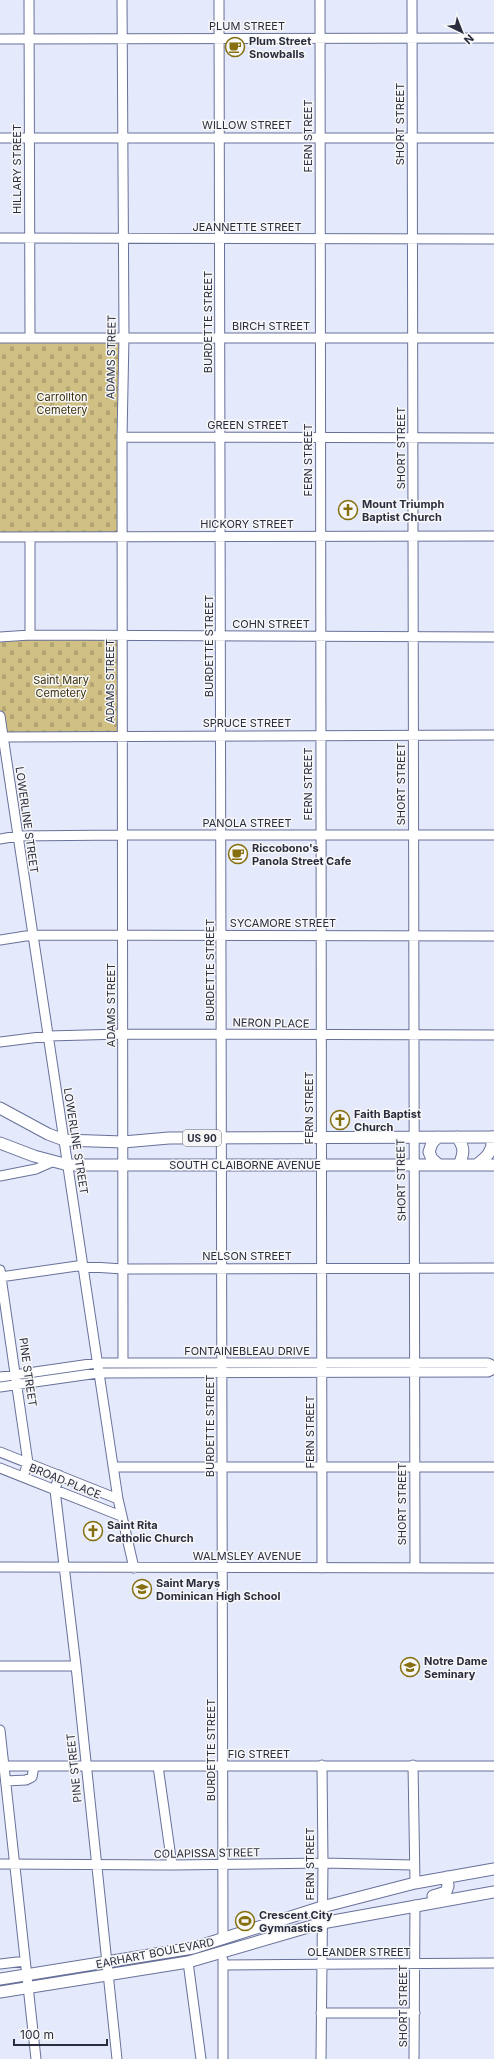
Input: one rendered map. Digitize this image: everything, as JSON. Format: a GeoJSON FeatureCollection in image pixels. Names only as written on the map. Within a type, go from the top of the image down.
{"type":"FeatureCollection","features":[{"type":"Feature","properties":{"kind":"main road","name":"US 90"},"geometry":{"type":"LineString","coordinates":[[0,1108],[48,1134],[64,1140],[123,1142],[169,1138],[493,1137]]}},
{"type":"Feature","properties":{"kind":"main road"},"geometry":{"type":"LineString","coordinates":[[438,1137],[432,1143],[429,1152],[432,1159],[439,1165]]}},
{"type":"Feature","properties":{"kind":"main road"},"geometry":{"type":"LineString","coordinates":[[457,1137],[464,1147],[463,1156],[459,1165]]}},
{"type":"Feature","properties":{"kind":"main road"},"geometry":{"type":"LineString","coordinates":[[476,1165],[486,1158],[490,1152],[493,1146],[493,1137]]}},
{"type":"Feature","properties":{"kind":"main road","name":"SOUTH CLAIBORNE AVENUE"},"geometry":{"type":"LineString","coordinates":[[0,1143],[52,1162],[68,1165],[494,1165]]}},
{"type":"Feature","properties":{"kind":"main road","name":"EARHART BOULEVARD"},"geometry":{"type":"LineString","coordinates":[[0,1979],[108,1963],[193,1948],[322,1907],[410,1885],[494,1869]]}},
{"type":"Feature","properties":{"kind":"main road"},"geometry":{"type":"LineString","coordinates":[[415,1905],[428,1897],[446,1892],[448,1886],[447,1877]]}},
{"type":"Feature","properties":{"kind":"main road"},"geometry":{"type":"LineString","coordinates":[[385,1911],[373,1908],[372,1902],[410,1885]]}},
{"type":"Feature","properties":{"kind":"main road","name":"EARHART BOULEVARD"},"geometry":{"type":"LineString","coordinates":[[0,1992],[188,1962],[224,1953],[322,1923],[415,1905],[494,1892]]}},
{"type":"Feature","properties":{"kind":"street","name":"HILLARY STREET"},"geometry":{"type":"LineString","coordinates":[[29,0],[28,137],[30,338]]}},
{"type":"Feature","properties":{"kind":"street","name":"ADAMS STREET"},"geometry":{"type":"LineString","coordinates":[[122,0],[124,337],[122,437],[123,1363]]}},
{"type":"Feature","properties":{"kind":"street","name":"BURDETTE STREET"},"geometry":{"type":"LineString","coordinates":[[219,0],[222,835],[223,1939]]}},
{"type":"Feature","properties":{"kind":"street","name":"FERN STREET"},"geometry":{"type":"LineString","coordinates":[[320,0],[322,1568]]}},
{"type":"Feature","properties":{"kind":"street","name":"SHORT STREET"},"geometry":{"type":"LineString","coordinates":[[412,0],[415,1568]]}},
{"type":"Feature","properties":{"kind":"street","name":"PLUM STREET"},"geometry":{"type":"LineString","coordinates":[[0,39],[494,38]]}},
{"type":"Feature","properties":{"kind":"street","name":"WILLOW STREET"},"geometry":{"type":"LineString","coordinates":[[0,138],[494,138]]}},
{"type":"Feature","properties":{"kind":"street","name":"JEANNETTE STREET"},"geometry":{"type":"LineString","coordinates":[[0,238],[494,239]]}},
{"type":"Feature","properties":{"kind":"street","name":"BIRCH STREET"},"geometry":{"type":"LineString","coordinates":[[0,338],[494,338]]}},
{"type":"Feature","properties":{"kind":"street","name":"GREEN STREET"},"geometry":{"type":"LineString","coordinates":[[122,437],[494,438]]}},
{"type":"Feature","properties":{"kind":"street","name":"HICKORY STREET"},"geometry":{"type":"LineString","coordinates":[[0,537],[494,536]]}},
{"type":"Feature","properties":{"kind":"street"},"geometry":{"type":"LineString","coordinates":[[30,537],[30,635]]}},
{"type":"Feature","properties":{"kind":"street","name":"COHN STREET"},"geometry":{"type":"LineString","coordinates":[[0,637],[30,635],[494,637]]}},
{"type":"Feature","properties":{"kind":"street","name":"LOWERLINE STREET"},"geometry":{"type":"LineString","coordinates":[[0,716],[1,737],[68,1165],[98,1373],[121,1516],[134,1568]]}},
{"type":"Feature","properties":{"kind":"street","name":"SPRUCE STREET"},"geometry":{"type":"LineString","coordinates":[[1,737],[494,736]]}},
{"type":"Feature","properties":{"kind":"street","name":"PANOLA STREET"},"geometry":{"type":"LineString","coordinates":[[0,839],[17,836],[122,835],[494,835]]}},
{"type":"Feature","properties":{"kind":"street","name":"SYCAMORE STREET"},"geometry":{"type":"LineString","coordinates":[[0,940],[32,935],[494,936]]}},
{"type":"Feature","properties":{"kind":"street","name":"NERON PLACE"},"geometry":{"type":"LineString","coordinates":[[0,1042],[48,1036],[123,1034],[321,1036],[494,1035]]}},
{"type":"Feature","properties":{"kind":"street"},"geometry":{"type":"LineString","coordinates":[[0,1176],[36,1169],[52,1162]]}},
{"type":"Feature","properties":{"kind":"street","name":"NELSON STREET"},"geometry":{"type":"LineString","coordinates":[[0,1274],[83,1266],[123,1269],[494,1268]]}},
{"type":"Feature","properties":{"kind":"street","name":"PINE STREET"},"geometry":{"type":"LineString","coordinates":[[0,1274],[17,1379],[28,1463],[23,1478]]}},
{"type":"Feature","properties":{"kind":"street","name":"FONTAINEBLEAU DRIVE"},"geometry":{"type":"LineString","coordinates":[[0,1387],[17,1379],[97,1363],[222,1368]]}},
{"type":"Feature","properties":{"kind":"street","name":"FONTAINEBLEAU DRIVE"},"geometry":{"type":"LineString","coordinates":[[0,1377],[17,1379],[98,1373],[222,1368],[322,1368],[414,1363],[488,1363],[494,1368],[488,1372],[414,1373],[322,1368]]}},
{"type":"Feature","properties":{"kind":"street","name":"BROAD PLACE"},"geometry":{"type":"LineString","coordinates":[[0,1452],[118,1499]]}},
{"type":"Feature","properties":{"kind":"street"},"geometry":{"type":"LineString","coordinates":[[113,1467],[494,1467]]}},
{"type":"Feature","properties":{"kind":"street","name":"BROAD PLACE"},"geometry":{"type":"LineString","coordinates":[[0,1468],[121,1516]]}},
{"type":"Feature","properties":{"kind":"street","name":"PINE STREET"},"geometry":{"type":"LineString","coordinates":[[59,1475],[55,1490],[76,1666],[85,1765],[108,1963],[117,2059]]}},
{"type":"Feature","properties":{"kind":"street","name":"WALMSLEY AVENUE"},"geometry":{"type":"LineString","coordinates":[[0,1567],[494,1568]]}},
{"type":"Feature","properties":{"kind":"street"},"geometry":{"type":"LineString","coordinates":[[0,1666],[76,1666]]}},
{"type":"Feature","properties":{"kind":"street"},"geometry":{"type":"LineString","coordinates":[[0,1730],[2,1766],[6,1781],[36,2059]]}},
{"type":"Feature","properties":{"kind":"street"},"geometry":{"type":"LineString","coordinates":[[410,1885],[413,1865],[413,1765]]}},
{"type":"Feature","properties":{"kind":"street","name":"FIG STREET"},"geometry":{"type":"LineString","coordinates":[[2,1766],[494,1766]]}},
{"type":"Feature","properties":{"kind":"street"},"geometry":{"type":"LineString","coordinates":[[6,1781],[26,1780],[32,1777],[34,1766]]}},
{"type":"Feature","properties":{"kind":"street"},"geometry":{"type":"LineString","coordinates":[[158,1766],[172,1865]]}},
{"type":"Feature","properties":{"kind":"street","name":"FERN STREET"},"geometry":{"type":"LineString","coordinates":[[321,2059],[323,1863],[322,1766]]}},
{"type":"Feature","properties":{"kind":"street","name":"COLAPISSA STREET"},"geometry":{"type":"LineString","coordinates":[[0,1864],[172,1865],[323,1863],[413,1865]]}},
{"type":"Feature","properties":{"kind":"street","name":"SHORT STREET"},"geometry":{"type":"LineString","coordinates":[[414,2059],[415,1905]]}},
{"type":"Feature","properties":{"kind":"street"},"geometry":{"type":"LineString","coordinates":[[223,2059],[224,1953]]}},
{"type":"Feature","properties":{"kind":"street"},"geometry":{"type":"LineString","coordinates":[[0,1964],[25,1961]]}},
{"type":"Feature","properties":{"kind":"street"},"geometry":{"type":"LineString","coordinates":[[188,1962],[201,2059]]}},
{"type":"Feature","properties":{"kind":"street","name":"OLEANDER STREET"},"geometry":{"type":"LineString","coordinates":[[224,1965],[494,1963]]}},
{"type":"Feature","properties":{"kind":"street"},"geometry":{"type":"LineString","coordinates":[[321,2013],[415,2013]]}},
{"type":"Feature","properties":{"kind":"green space","name":"Carrollton Cemetery"},"geometry":{"type":"Polygon","coordinates":[[[124,337],[122,536],[0,537],[0,339],[124,337]]]}},
{"type":"Feature","properties":{"kind":"green space","name":"Saint Mary Cemetery"},"geometry":{"type":"Polygon","coordinates":[[[122,636],[122,736],[3,737],[0,716],[0,637],[122,636]]]}},
{"type":"Feature","properties":{"kind":"place","name":"Plum Street Snowballs"},"geometry":{"type":"Point","coordinates":[235,47]}},
{"type":"Feature","properties":{"kind":"place","name":"Mount Triumph Baptist Church"},"geometry":{"type":"Point","coordinates":[348,510]}},
{"type":"Feature","properties":{"kind":"place","name":"Riccobono's Panola Street Cafe"},"geometry":{"type":"Point","coordinates":[238,854]}},
{"type":"Feature","properties":{"kind":"place","name":"Faith Baptist Church"},"geometry":{"type":"Point","coordinates":[340,1120]}},
{"type":"Feature","properties":{"kind":"place","name":"Saint Rita Catholic Church"},"geometry":{"type":"Point","coordinates":[93,1531]}},
{"type":"Feature","properties":{"kind":"place","name":"Saint Marys Dominican High School"},"geometry":{"type":"Point","coordinates":[142,1589]}},
{"type":"Feature","properties":{"kind":"place","name":"Notre Dame Seminary"},"geometry":{"type":"Point","coordinates":[410,1667]}},
{"type":"Feature","properties":{"kind":"place","name":"Crescent City Gymnastics"},"geometry":{"type":"Point","coordinates":[245,1921]}}]}
